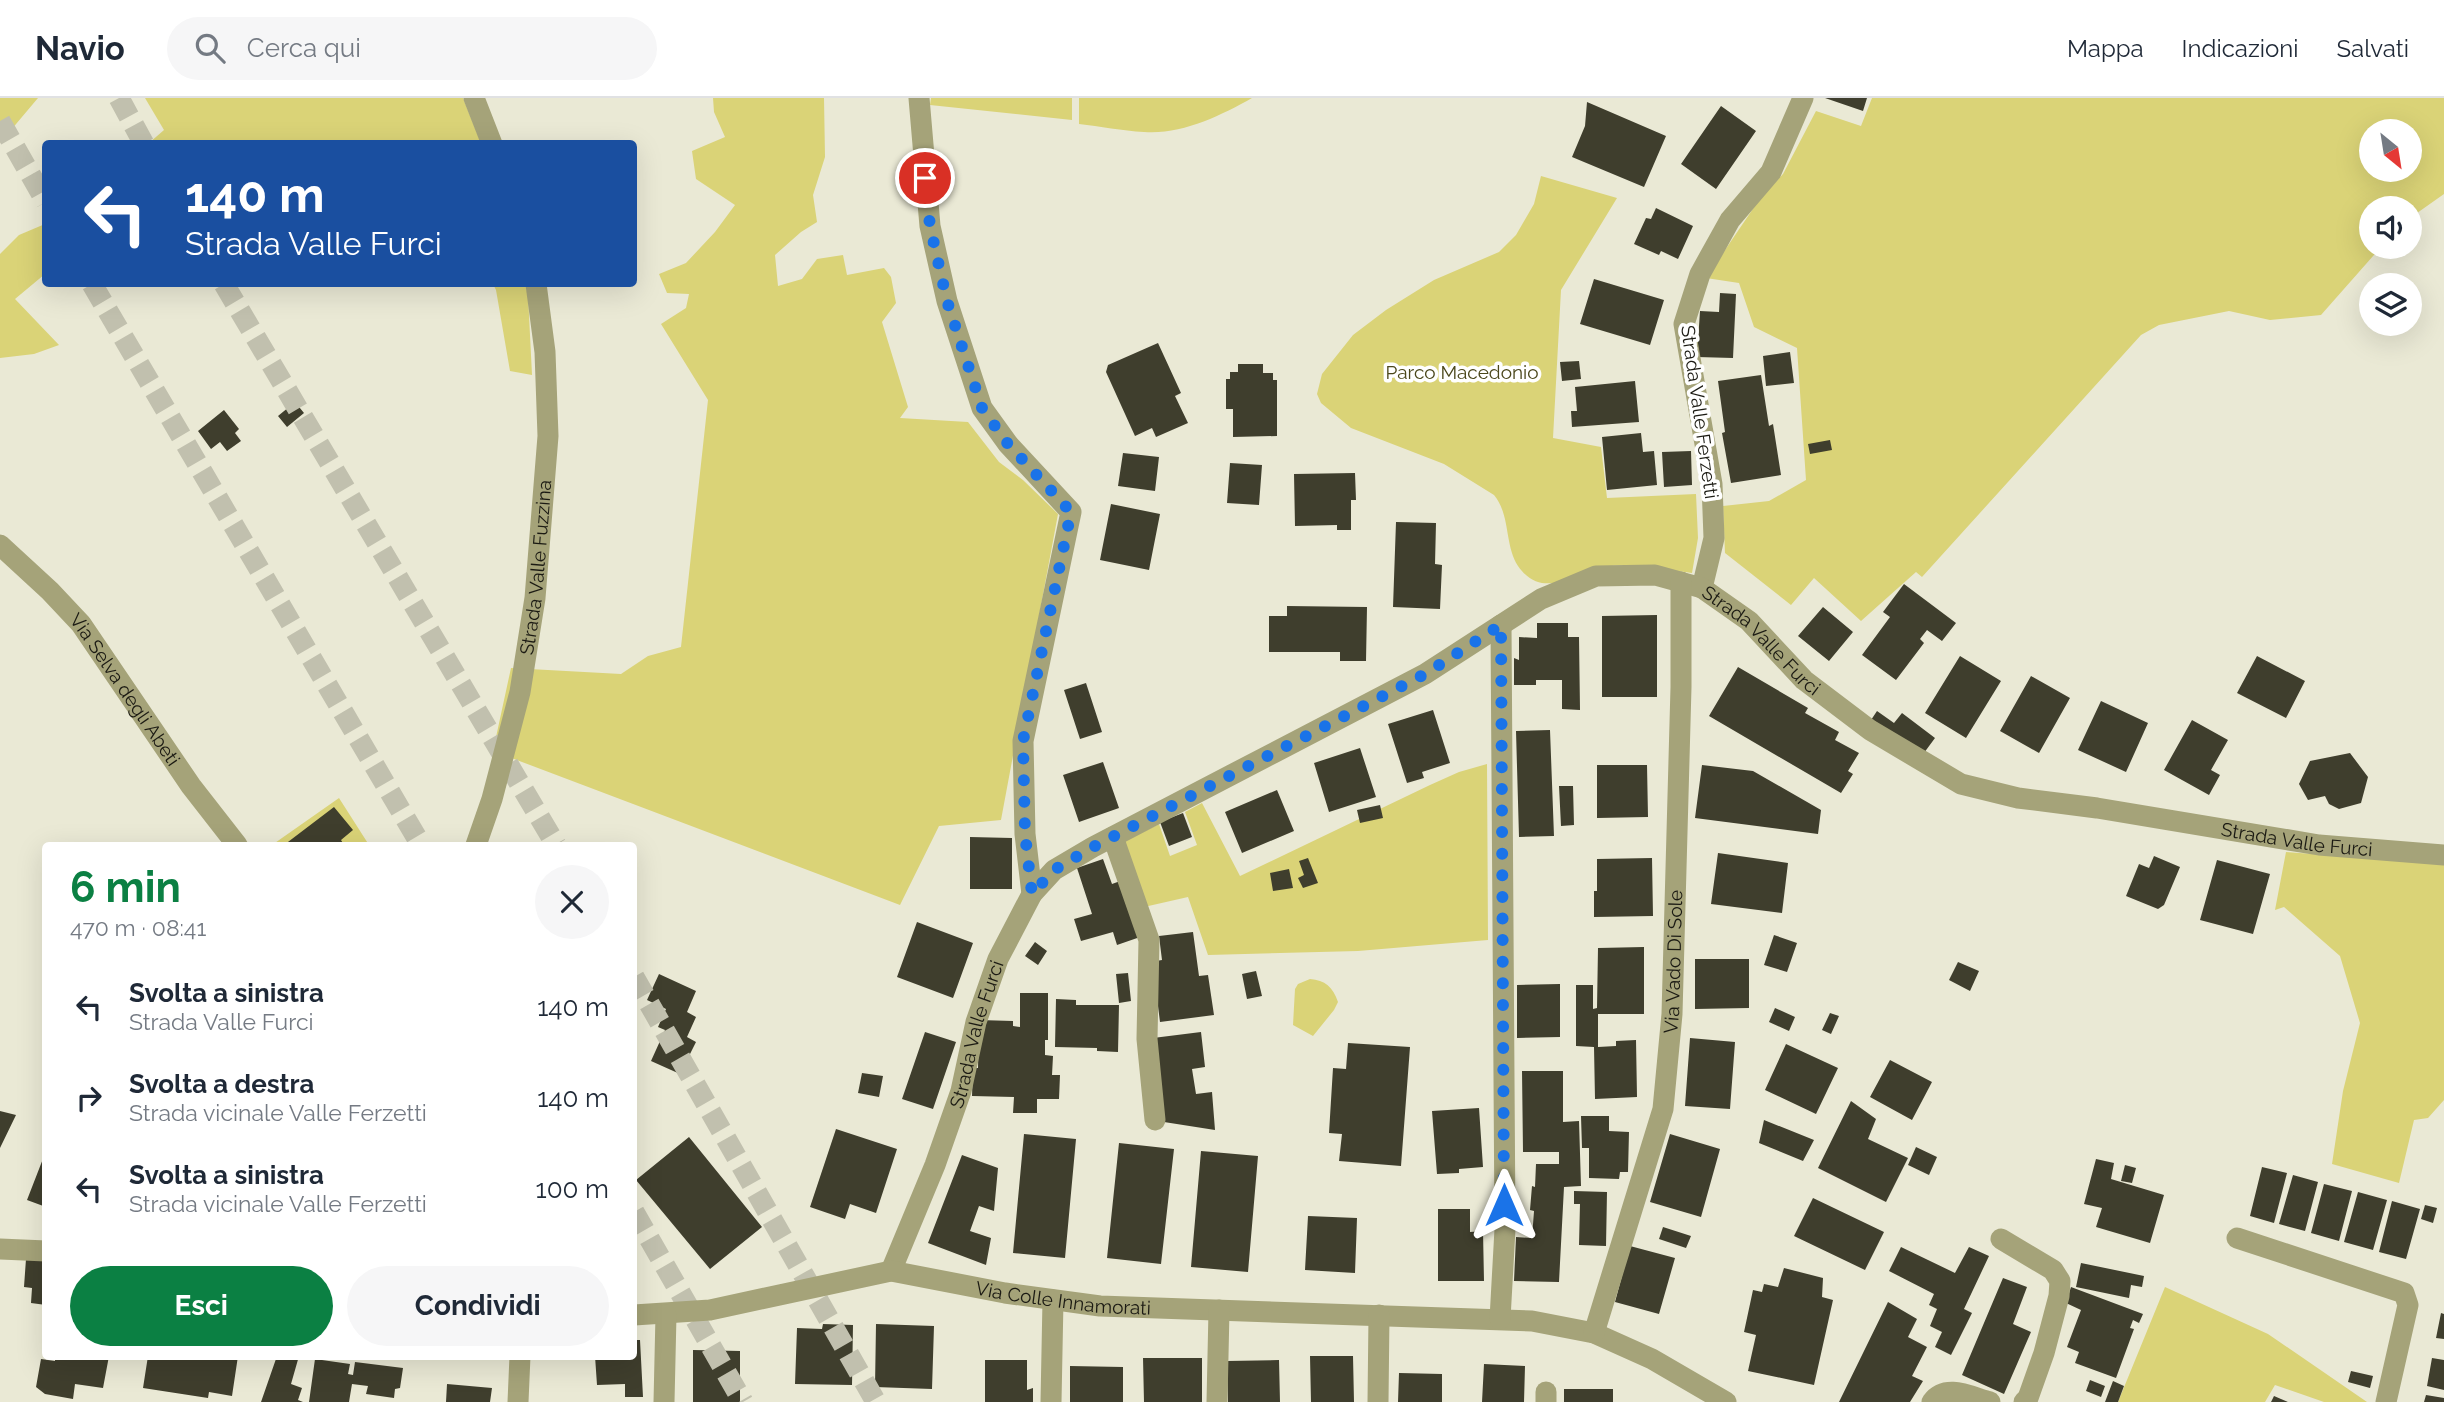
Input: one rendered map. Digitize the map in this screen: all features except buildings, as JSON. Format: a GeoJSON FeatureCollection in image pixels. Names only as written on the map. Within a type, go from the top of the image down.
{"type":"FeatureCollection","features":[{"type":"Feature","properties":{"kind":"street"},"geometry":{"type":"LineString","coordinates":[[474,98],[490,140]]}},
{"type":"Feature","properties":{"kind":"street"},"geometry":{"type":"LineString","coordinates":[[919,98],[930,226],[947,301],[982,408],[1008,444],[1071,512],[1023,741],[1025,834],[1032,894]]}},
{"type":"Feature","properties":{"kind":"street","name":"Strada Valle Ferzetti"},"geometry":{"type":"LineString","coordinates":[[1702,588],[1714,538],[1712,484],[1684,324],[1700,274],[1730,220],[1771,172],[1803,98]]}},
{"type":"Feature","properties":{"kind":"street","name":"Strada Valle Fuzzina"},"geometry":{"type":"LineString","coordinates":[[477,842],[492,799],[520,692],[535,598],[548,436],[545,352],[536,287]]}},
{"type":"Feature","properties":{"kind":"street","name":"Via Selva degli Abeti"},"geometry":{"type":"LineString","coordinates":[[0,545],[50,591],[80,624],[191,786],[235,842]]}},
{"type":"Feature","properties":{"kind":"street","name":"Strada Valle Furci"},"geometry":{"type":"LineString","coordinates":[[891,1271],[935,1165],[961,1091],[976,1021],[998,959],[1032,894],[1054,870],[1425,674],[1541,599],[1596,576],[1655,575],[1702,588],[1749,621],[1804,680],[1859,722],[1961,784],[2018,798],[2097,808],[2319,845],[2444,855]]}},
{"type":"Feature","properties":{"kind":"street","name":"Via Vado Di Sole"},"geometry":{"type":"LineString","coordinates":[[1594,1333],[1663,1109],[1672,1014],[1681,687],[1681,582]]}},
{"type":"Feature","properties":{"kind":"street"},"geometry":{"type":"LineString","coordinates":[[1500,1319],[1504,1229],[1501,625]]}},
{"type":"Feature","properties":{"kind":"street"},"geometry":{"type":"LineString","coordinates":[[1113,837],[1149,940],[1147,1039],[1155,1120]]}},
{"type":"Feature","properties":{"kind":"street"},"geometry":{"type":"LineString","coordinates":[[2237,1238],[2404,1293],[2409,1304],[2386,1402]]}},
{"type":"Feature","properties":{"kind":"street"},"geometry":{"type":"LineString","coordinates":[[2001,1239],[2053,1270],[2060,1281],[2059,1297],[2044,1353],[2028,1398],[2024,1402]]}},
{"type":"Feature","properties":{"kind":"street"},"geometry":{"type":"LineString","coordinates":[[0,1249],[42,1251]]}},
{"type":"Feature","properties":{"kind":"street","name":"Via Colle Innamorati"},"geometry":{"type":"LineString","coordinates":[[637,1315],[710,1310],[891,1271],[1005,1293],[1100,1306],[1532,1321],[1594,1333],[1652,1359],[1727,1402]]}},
{"type":"Feature","properties":{"kind":"street"},"geometry":{"type":"LineString","coordinates":[[1051,1402],[1054,1300]]}},
{"type":"Feature","properties":{"kind":"street"},"geometry":{"type":"LineString","coordinates":[[1217,1402],[1219,1310]]}},
{"type":"Feature","properties":{"kind":"street"},"geometry":{"type":"LineString","coordinates":[[664,1402],[666,1315]]}},
{"type":"Feature","properties":{"kind":"street"},"geometry":{"type":"LineString","coordinates":[[1378,1402],[1379,1315]]}},
{"type":"Feature","properties":{"kind":"street"},"geometry":{"type":"LineString","coordinates":[[518,1402],[520,1360]]}},
{"type":"Feature","properties":{"kind":"street"},"geometry":{"type":"LineString","coordinates":[[1932,1402],[1940,1393],[1949,1391],[1990,1402]]}},
{"type":"Feature","properties":{"kind":"green space"},"geometry":{"type":"Polygon","coordinates":[[[0,98],[38,98],[0,143],[0,98]]]}},
{"type":"Feature","properties":{"kind":"green space"},"geometry":{"type":"Polygon","coordinates":[[[145,98],[463,98],[480,140],[152,140],[164,130],[145,98]]]}},
{"type":"Feature","properties":{"kind":"green space"},"geometry":{"type":"Polygon","coordinates":[[[713,98],[824,98],[825,157],[813,195],[817,222],[775,255],[778,286],[802,279],[817,259],[843,255],[847,275],[884,268],[891,277],[896,303],[882,322],[908,407],[900,418],[968,422],[999,462],[1023,480],[1058,514],[1001,820],[939,826],[900,905],[493,751],[511,668],[621,674],[648,656],[681,647],[708,400],[661,324],[686,308],[689,294],[667,293],[659,274],[686,263],[715,232],[735,205],[696,179],[692,151],[725,137],[714,112],[713,98]]]}},
{"type":"Feature","properties":{"kind":"green space"},"geometry":{"type":"Polygon","coordinates":[[[931,98],[1072,98],[1072,120],[930,105],[931,98]]]}},
{"type":"Feature","properties":{"kind":"green space"},"geometry":{"type":"Polygon","coordinates":[[[1079,98],[1252,98],[1200,123],[1172,130],[1144,132],[1079,124],[1079,98]]]}},
{"type":"Feature","properties":{"kind":"green space"},"geometry":{"type":"Polygon","coordinates":[[[1872,98],[2444,98],[2444,194],[2422,210],[2422,196],[2359,196],[2359,259],[2370,259],[2321,315],[2270,320],[2229,311],[2159,325],[2141,335],[1922,577],[1916,572],[1861,621],[1814,578],[1791,605],[1725,553],[1723,506],[1769,501],[1806,480],[1797,348],[1754,327],[1739,283],[1706,278],[1761,197],[1783,174],[1816,111],[1861,126],[1872,98]]]}},
{"type":"Feature","properties":{"kind":"green space","name":"Parco Macedonio"},"geometry":{"type":"Polygon","coordinates":[[[1541,176],[1617,198],[1561,290],[1553,438],[1601,447],[1607,498],[1696,494],[1698,538],[1692,573],[1620,565],[1550,583],[1528,577],[1514,557],[1503,512],[1494,495],[1444,464],[1351,428],[1321,403],[1317,394],[1322,374],[1353,335],[1386,310],[1434,280],[1499,252],[1516,235],[1534,204],[1541,176]]]}},
{"type":"Feature","properties":{"kind":"green space"},"geometry":{"type":"Polygon","coordinates":[[[42,225],[42,276],[15,299],[59,345],[34,354],[0,358],[0,254],[19,235],[42,225]]]}},
{"type":"Feature","properties":{"kind":"green space"},"geometry":{"type":"Polygon","coordinates":[[[494,287],[526,287],[532,375],[510,371],[494,287]]]}},
{"type":"Feature","properties":{"kind":"green space"},"geometry":{"type":"Polygon","coordinates":[[[1487,764],[1488,940],[1358,951],[1208,955],[1188,897],[1144,907],[1121,843],[1159,824],[1170,856],[1197,845],[1185,812],[1202,803],[1240,876],[1430,785],[1459,772],[1487,764]]]}},
{"type":"Feature","properties":{"kind":"green space"},"geometry":{"type":"Polygon","coordinates":[[[339,798],[367,842],[276,842],[339,798]]]}},
{"type":"Feature","properties":{"kind":"green space"},"geometry":{"type":"Polygon","coordinates":[[[2286,852],[2444,864],[2444,1100],[2428,1118],[2414,1120],[2399,1183],[2332,1164],[2343,1091],[2360,1023],[2340,956],[2284,907],[2275,910],[2286,852]]]}},
{"type":"Feature","properties":{"kind":"green space"},"geometry":{"type":"Polygon","coordinates":[[[1310,979],[1328,985],[1338,1002],[1313,1036],[1293,1025],[1295,989],[1298,984],[1310,979]]]}},
{"type":"Feature","properties":{"kind":"green space"},"geometry":{"type":"Polygon","coordinates":[[[2165,1287],[2268,1334],[2367,1402],[2324,1402],[2275,1385],[2265,1402],[2118,1402],[2165,1287]]]}},
{"type":"Feature","properties":{"kind":"tunnel"},"geometry":{"type":"LineString","coordinates":[[119,98],[142,140]]}},
{"type":"Feature","properties":{"kind":"tunnel"},"geometry":{"type":"LineString","coordinates":[[0,121],[42,195]]}},
{"type":"Feature","properties":{"kind":"tunnel"},"geometry":{"type":"LineString","coordinates":[[94,287],[419,842]]}},
{"type":"Feature","properties":{"kind":"tunnel"},"geometry":{"type":"LineString","coordinates":[[226,287],[554,842]]}},
{"type":"Feature","properties":{"kind":"tunnel"},"geometry":{"type":"LineString","coordinates":[[637,982],[876,1402]]}},
{"type":"Feature","properties":{"kind":"tunnel"},"geometry":{"type":"LineString","coordinates":[[637,1217],[743,1402]]}},
{"type":"Feature","properties":{"kind":"route"},"geometry":{"type":"LineString","coordinates":[[925,178],[930,226],[947,301],[982,408],[1008,444],[1071,512],[1023,741],[1025,834],[1032,894],[1054,870],[1093,847],[1425,674],[1501,625],[1504,1205]]}}]}
